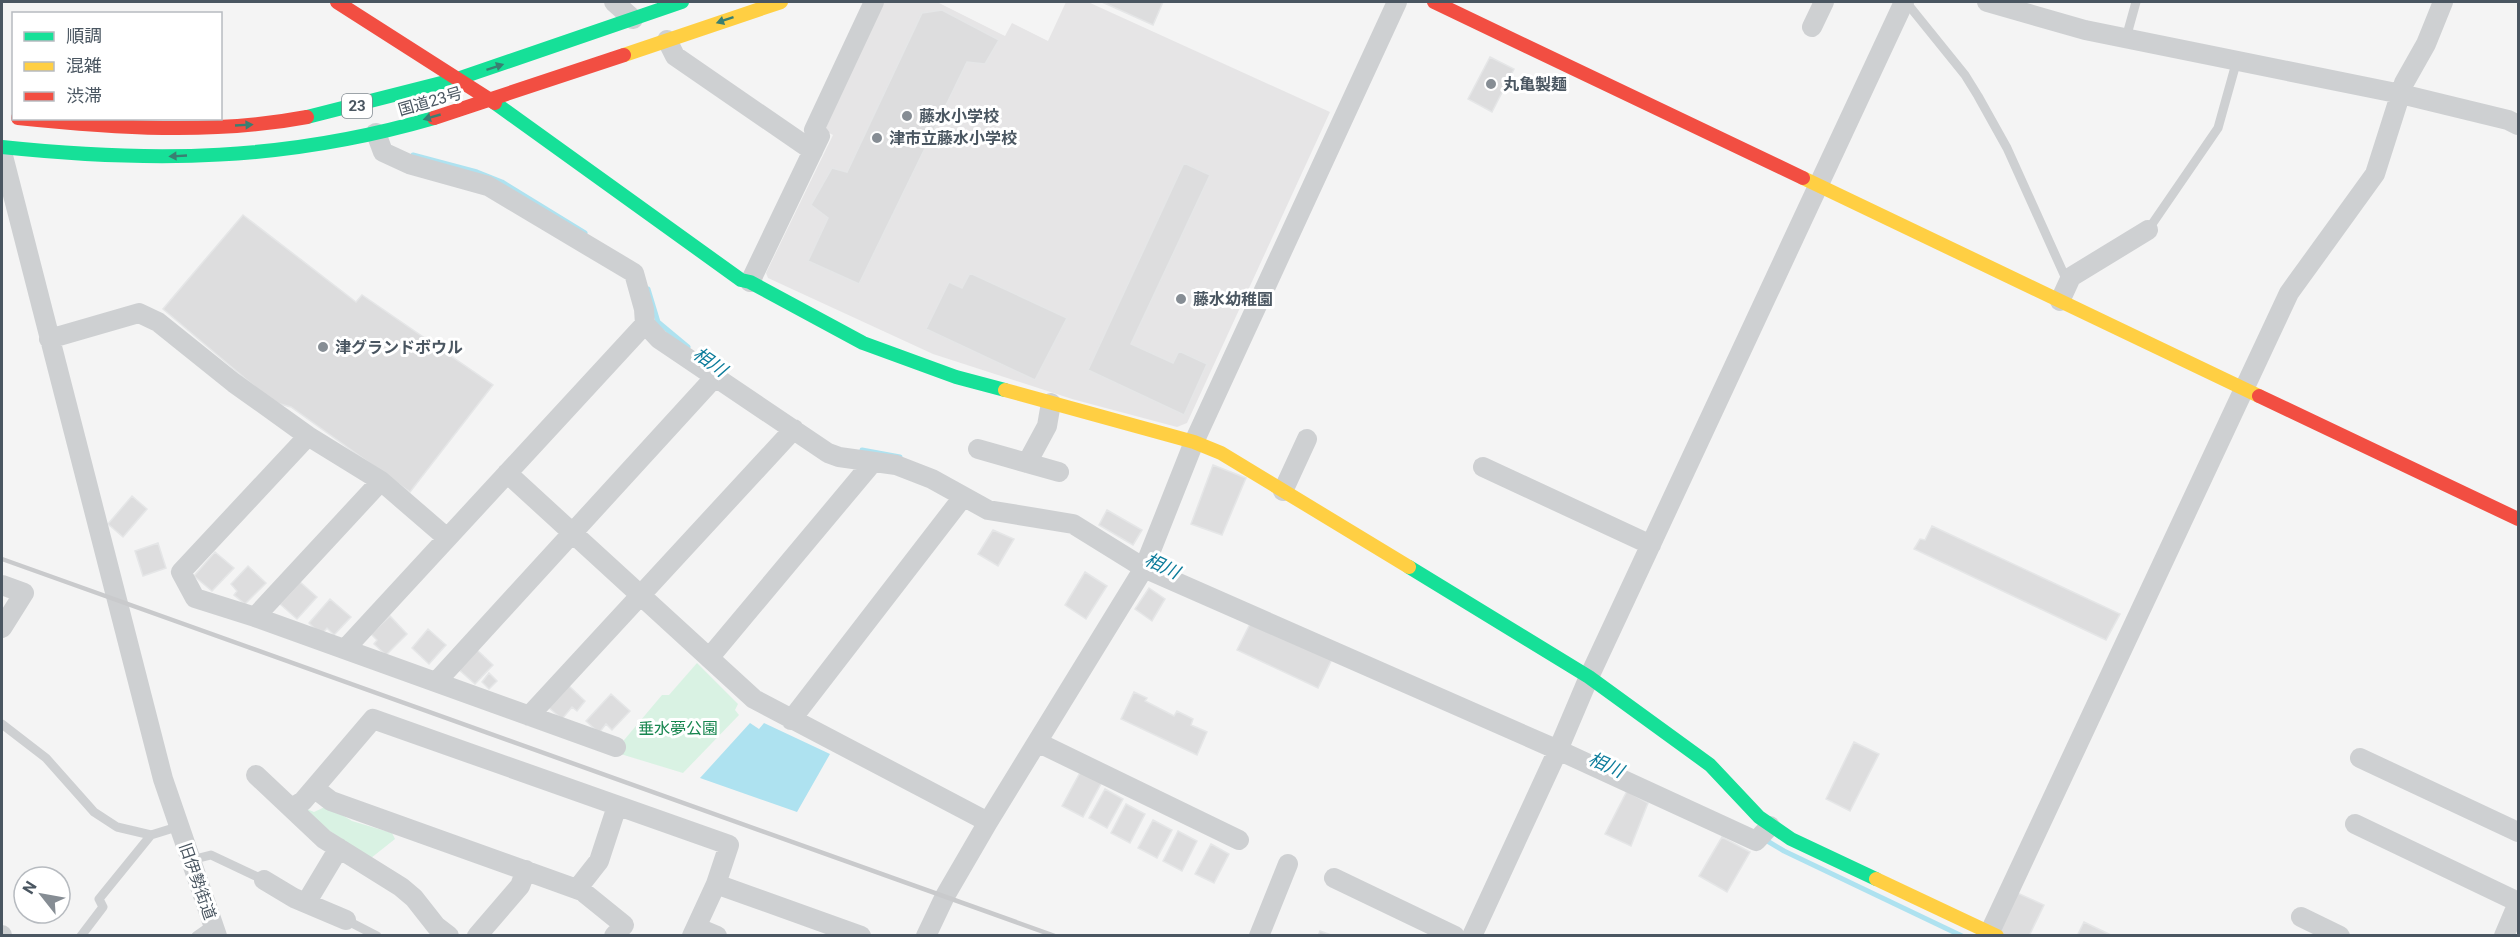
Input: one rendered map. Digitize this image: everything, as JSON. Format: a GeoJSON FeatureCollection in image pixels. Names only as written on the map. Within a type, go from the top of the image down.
{"type":"FeatureCollection","features":[{"type":"Feature","properties":{"kind":"main road"},"geometry":{"type":"LineString","coordinates":[[337,2],[423,53],[488,101],[556,145],[741,280],[750,282],[863,343],[956,377],[1194,442],[1221,453],[1589,677],[1710,765],[1764,832],[1791,839],[1991,934]]}},
{"type":"Feature","properties":{"kind":"main road","name":"国道23号"},"geometry":{"type":"LineString","coordinates":[[45,120],[169,129],[266,124],[348,108],[458,79],[591,36],[682,2]]}},
{"type":"Feature","properties":{"kind":"main road","name":"国道23号"},"geometry":{"type":"LineString","coordinates":[[2,149],[71,156],[167,157],[258,153],[317,146],[376,133],[488,101],[781,2]]}},
{"type":"Feature","properties":{"kind":"main road"},"geometry":{"type":"LineString","coordinates":[[1434,2],[2518,519]]}},
{"type":"Feature","properties":{"kind":"street"},"geometry":{"type":"LineString","coordinates":[[614,2],[633,19]]}},
{"type":"Feature","properties":{"kind":"street"},"geometry":{"type":"LineString","coordinates":[[750,282],[820,136],[814,130],[874,2]]}},
{"type":"Feature","properties":{"kind":"street"},"geometry":{"type":"LineString","coordinates":[[926,936],[945,896],[988,822],[1037,742],[1088,670],[1147,561],[1194,442],[1397,2]]}},
{"type":"Feature","properties":{"kind":"street"},"geometry":{"type":"LineString","coordinates":[[1812,27],[1824,2]]}},
{"type":"Feature","properties":{"kind":"street"},"geometry":{"type":"LineString","coordinates":[[1472,936],[1589,677],[1905,2]]}},
{"type":"Feature","properties":{"kind":"street"},"geometry":{"type":"LineString","coordinates":[[1987,2],[2026,14],[2126,38],[2401,94],[2508,120],[2518,125]]}},
{"type":"Feature","properties":{"kind":"street"},"geometry":{"type":"LineString","coordinates":[[1991,934],[2289,294],[2375,174],[2404,83],[2426,45],[2443,2]]}},
{"type":"Feature","properties":{"kind":"street"},"geometry":{"type":"LineString","coordinates":[[667,40],[675,56],[813,151]]}},
{"type":"Feature","properties":{"kind":"street"},"geometry":{"type":"LineString","coordinates":[[376,133],[385,160],[409,164],[488,186],[634,273],[644,309],[645,324],[659,339],[839,458],[910,470],[988,510],[1073,524],[1147,561],[1764,832]]}},
{"type":"Feature","properties":{"kind":"street","name":"旧伊勢街道"},"geometry":{"type":"LineString","coordinates":[[2,149],[49,339],[120,603],[163,779],[215,930]]}},
{"type":"Feature","properties":{"kind":"street"},"geometry":{"type":"LineString","coordinates":[[2060,301],[2071,277],[2148,230]]}},
{"type":"Feature","properties":{"kind":"street"},"geometry":{"type":"LineString","coordinates":[[49,339],[139,313],[158,322],[234,383],[308,435],[381,481],[447,538]]}},
{"type":"Feature","properties":{"kind":"street"},"geometry":{"type":"LineString","coordinates":[[345,649],[645,324]]}},
{"type":"Feature","properties":{"kind":"street"},"geometry":{"type":"LineString","coordinates":[[437,681],[715,377]]}},
{"type":"Feature","properties":{"kind":"street"},"geometry":{"type":"LineString","coordinates":[[1027,463],[1047,426],[1051,403]]}},
{"type":"Feature","properties":{"kind":"street"},"geometry":{"type":"LineString","coordinates":[[529,716],[794,429]]}},
{"type":"Feature","properties":{"kind":"street"},"geometry":{"type":"LineString","coordinates":[[308,435],[181,572],[195,598],[437,681],[458,691],[616,747]]}},
{"type":"Feature","properties":{"kind":"street"},"geometry":{"type":"LineString","coordinates":[[1283,491],[1307,439]]}},
{"type":"Feature","properties":{"kind":"street"},"geometry":{"type":"LineString","coordinates":[[978,449],[1059,472]]}},
{"type":"Feature","properties":{"kind":"street"},"geometry":{"type":"LineString","coordinates":[[709,658],[873,462]]}},
{"type":"Feature","properties":{"kind":"street"},"geometry":{"type":"LineString","coordinates":[[1483,467],[1651,545]]}},
{"type":"Feature","properties":{"kind":"street"},"geometry":{"type":"LineString","coordinates":[[507,473],[754,699],[988,822]]}},
{"type":"Feature","properties":{"kind":"street"},"geometry":{"type":"LineString","coordinates":[[255,617],[381,481]]}},
{"type":"Feature","properties":{"kind":"street"},"geometry":{"type":"LineString","coordinates":[[791,720],[963,497]]}},
{"type":"Feature","properties":{"kind":"street"},"geometry":{"type":"LineString","coordinates":[[2,585],[24,593],[2,628]]}},
{"type":"Feature","properties":{"kind":"street"},"geometry":{"type":"LineString","coordinates":[[292,808],[303,801],[373,719],[729,845],[716,884],[695,932],[717,936]]}},
{"type":"Feature","properties":{"kind":"street"},"geometry":{"type":"LineString","coordinates":[[1037,742],[1239,840]]}},
{"type":"Feature","properties":{"kind":"street"},"geometry":{"type":"LineString","coordinates":[[2360,758],[2518,832]]}},
{"type":"Feature","properties":{"kind":"street"},"geometry":{"type":"LineString","coordinates":[[256,775],[324,839],[401,887],[448,936]]}},
{"type":"Feature","properties":{"kind":"street"},"geometry":{"type":"LineString","coordinates":[[314,788],[331,801],[576,889],[624,925],[614,936]]}},
{"type":"Feature","properties":{"kind":"street"},"geometry":{"type":"LineString","coordinates":[[576,889],[599,861],[617,806]]}},
{"type":"Feature","properties":{"kind":"street"},"geometry":{"type":"LineString","coordinates":[[2355,824],[2518,902],[2504,936]]}},
{"type":"Feature","properties":{"kind":"street"},"geometry":{"type":"LineString","coordinates":[[306,903],[339,848]]}},
{"type":"Feature","properties":{"kind":"street"},"geometry":{"type":"LineString","coordinates":[[1259,936],[1288,864]]}},
{"type":"Feature","properties":{"kind":"street"},"geometry":{"type":"LineString","coordinates":[[477,936],[520,886],[526,870]]}},
{"type":"Feature","properties":{"kind":"street"},"geometry":{"type":"LineString","coordinates":[[1334,878],[1455,936]]}},
{"type":"Feature","properties":{"kind":"street"},"geometry":{"type":"LineString","coordinates":[[264,880],[306,903],[346,920]]}},
{"type":"Feature","properties":{"kind":"street"},"geometry":{"type":"LineString","coordinates":[[716,884],[861,936]]}},
{"type":"Feature","properties":{"kind":"street"},"geometry":{"type":"LineString","coordinates":[[2301,917],[2340,936]]}},
{"type":"Feature","properties":{"kind":"lane"},"geometry":{"type":"LineString","coordinates":[[1905,2],[1965,75],[1983,106],[2007,148],[2067,282]]}},
{"type":"Feature","properties":{"kind":"lane"},"geometry":{"type":"LineString","coordinates":[[2126,38],[2136,2]]}},
{"type":"Feature","properties":{"kind":"lane"},"geometry":{"type":"LineString","coordinates":[[2148,230],[2218,128],[2237,60]]}},
{"type":"Feature","properties":{"kind":"lane"},"geometry":{"type":"LineString","coordinates":[[2,724],[46,758],[94,812],[117,827],[151,835],[180,826]]}},
{"type":"Feature","properties":{"kind":"lane"},"geometry":{"type":"LineString","coordinates":[[81,936],[103,907],[99,899],[151,835]]}},
{"type":"Feature","properties":{"kind":"lane"},"geometry":{"type":"LineString","coordinates":[[191,860],[211,855],[264,880]]}},
{"type":"Feature","properties":{"kind":"lane"},"geometry":{"type":"LineString","coordinates":[[346,920],[377,936]]}},
{"type":"Feature","properties":{"kind":"lane"},"geometry":{"type":"LineString","coordinates":[[196,936],[215,930]]}},
{"type":"Feature","properties":{"kind":"shaded area"},"geometry":{"type":"Polygon","coordinates":[[[882,2],[937,2],[1005,36],[1012,23],[1048,41],[1066,2],[1088,2],[1330,112],[1187,423],[1177,427],[1072,399],[933,354],[768,278],[766,273],[833,135],[821,129],[882,2]]]}},
{"type":"Feature","properties":{"kind":"green space","name":"垂水夢公園"},"geometry":{"type":"Polygon","coordinates":[[[697,663],[738,704],[735,710],[739,715],[683,773],[614,752],[662,695],[669,695],[697,663]]]}},
{"type":"Feature","properties":{"kind":"green space"},"geometry":{"type":"Polygon","coordinates":[[[327,806],[352,821],[392,833],[395,839],[371,858],[310,818],[307,809],[314,812],[327,806]]]}},
{"type":"Feature","properties":{"kind":"water"},"geometry":{"type":"Polygon","coordinates":[[[750,723],[759,729],[764,723],[830,754],[797,812],[700,778],[750,723]]]}},
{"type":"Feature","properties":{"kind":"building"},"geometry":{"type":"Polygon","coordinates":[[[1102,2],[1163,2],[1153,25],[1102,2]]]}},
{"type":"Feature","properties":{"kind":"building","name":"藤水小学校"},"geometry":{"type":"Polygon","coordinates":[[[942,10],[999,40],[985,64],[967,62],[859,284],[808,261],[828,218],[811,205],[832,168],[847,172],[922,13],[942,10]]]}},
{"type":"Feature","properties":{"kind":"building","name":"丸亀製麺"},"geometry":{"type":"Polygon","coordinates":[[[1490,57],[1514,69],[1492,112],[1468,99],[1490,57]]]}},
{"type":"Feature","properties":{"kind":"building","name":"藤水幼稚園"},"geometry":{"type":"Polygon","coordinates":[[[1184,163],[1210,175],[1131,344],[1173,363],[1179,351],[1207,364],[1184,415],[1088,370],[1184,163]]]}},
{"type":"Feature","properties":{"kind":"building","name":"津グランドボウル"},"geometry":{"type":"Polygon","coordinates":[[[243,215],[356,302],[362,295],[493,385],[410,492],[291,407],[273,402],[163,309],[243,215]]]}},
{"type":"Feature","properties":{"kind":"building"},"geometry":{"type":"Polygon","coordinates":[[[970,273],[1067,318],[1035,380],[926,329],[949,282],[962,288],[970,273]]]}},
{"type":"Feature","properties":{"kind":"building"},"geometry":{"type":"Polygon","coordinates":[[[1213,465],[1246,478],[1222,535],[1191,524],[1213,465]]]}},
{"type":"Feature","properties":{"kind":"building"},"geometry":{"type":"Polygon","coordinates":[[[132,496],[147,509],[123,537],[108,524],[132,496]]]}},
{"type":"Feature","properties":{"kind":"building"},"geometry":{"type":"Polygon","coordinates":[[[1107,510],[1142,530],[1133,545],[1099,525],[1107,510]]]}},
{"type":"Feature","properties":{"kind":"building"},"geometry":{"type":"Polygon","coordinates":[[[1932,526],[2120,614],[2106,640],[1914,549],[1920,539],[1925,540],[1932,526]]]}},
{"type":"Feature","properties":{"kind":"building"},"geometry":{"type":"Polygon","coordinates":[[[993,530],[1014,539],[998,566],[978,554],[993,530]]]}},
{"type":"Feature","properties":{"kind":"building"},"geometry":{"type":"Polygon","coordinates":[[[158,543],[166,568],[143,576],[135,551],[158,543]]]}},
{"type":"Feature","properties":{"kind":"building"},"geometry":{"type":"Polygon","coordinates":[[[215,552],[234,568],[212,591],[194,576],[215,552]]]}},
{"type":"Feature","properties":{"kind":"building"},"geometry":{"type":"Polygon","coordinates":[[[248,566],[266,583],[245,604],[234,595],[237,591],[231,584],[248,566]]]}},
{"type":"Feature","properties":{"kind":"building"},"geometry":{"type":"Polygon","coordinates":[[[1085,572],[1107,586],[1086,619],[1065,605],[1085,572]]]}},
{"type":"Feature","properties":{"kind":"building"},"geometry":{"type":"Polygon","coordinates":[[[300,582],[317,597],[297,619],[280,604],[300,582]]]}},
{"type":"Feature","properties":{"kind":"building"},"geometry":{"type":"Polygon","coordinates":[[[1149,588],[1165,599],[1152,621],[1135,609],[1149,588]]]}},
{"type":"Feature","properties":{"kind":"building"},"geometry":{"type":"Polygon","coordinates":[[[330,599],[351,617],[334,635],[327,628],[321,635],[309,623],[330,599]]]}},
{"type":"Feature","properties":{"kind":"building"},"geometry":{"type":"Polygon","coordinates":[[[390,616],[407,634],[386,655],[374,644],[377,640],[371,634],[390,616]]]}},
{"type":"Feature","properties":{"kind":"building"},"geometry":{"type":"Polygon","coordinates":[[[1251,622],[1332,659],[1318,688],[1237,650],[1251,622]]]}},
{"type":"Feature","properties":{"kind":"building"},"geometry":{"type":"Polygon","coordinates":[[[428,629],[446,645],[429,664],[412,648],[428,629]]]}},
{"type":"Feature","properties":{"kind":"building"},"geometry":{"type":"Polygon","coordinates":[[[476,649],[493,665],[475,684],[457,668],[476,649]]]}},
{"type":"Feature","properties":{"kind":"building"},"geometry":{"type":"Polygon","coordinates":[[[489,673],[497,681],[489,689],[482,682],[489,673]]]}},
{"type":"Feature","properties":{"kind":"building"},"geometry":{"type":"Polygon","coordinates":[[[568,685],[585,701],[577,711],[572,707],[562,719],[548,707],[568,685]]]}},
{"type":"Feature","properties":{"kind":"building"},"geometry":{"type":"Polygon","coordinates":[[[1134,692],[1147,698],[1145,701],[1174,716],[1177,711],[1193,719],[1191,725],[1207,732],[1197,755],[1121,719],[1134,692]]]}},
{"type":"Feature","properties":{"kind":"building"},"geometry":{"type":"Polygon","coordinates":[[[611,694],[630,711],[612,730],[606,724],[599,733],[586,721],[611,694]]]}},
{"type":"Feature","properties":{"kind":"building"},"geometry":{"type":"Polygon","coordinates":[[[1854,742],[1879,754],[1850,811],[1826,799],[1854,742]]]}},
{"type":"Feature","properties":{"kind":"building"},"geometry":{"type":"Polygon","coordinates":[[[1082,769],[1103,780],[1083,817],[1062,806],[1082,769]]]}},
{"type":"Feature","properties":{"kind":"building"},"geometry":{"type":"Polygon","coordinates":[[[1105,789],[1123,799],[1107,828],[1089,818],[1105,789]]]}},
{"type":"Feature","properties":{"kind":"building"},"geometry":{"type":"Polygon","coordinates":[[[1627,791],[1648,803],[1631,846],[1605,834],[1627,791]]]}},
{"type":"Feature","properties":{"kind":"building"},"geometry":{"type":"Polygon","coordinates":[[[1126,804],[1145,814],[1130,843],[1111,833],[1126,804]]]}},
{"type":"Feature","properties":{"kind":"building"},"geometry":{"type":"Polygon","coordinates":[[[1153,820],[1172,830],[1157,858],[1138,848],[1153,820]]]}},
{"type":"Feature","properties":{"kind":"building"},"geometry":{"type":"Polygon","coordinates":[[[1178,831],[1197,841],[1182,871],[1163,861],[1178,831]]]}},
{"type":"Feature","properties":{"kind":"building"},"geometry":{"type":"Polygon","coordinates":[[[1722,837],[1750,852],[1727,892],[1699,876],[1722,837]]]}},
{"type":"Feature","properties":{"kind":"building"},"geometry":{"type":"Polygon","coordinates":[[[1211,844],[1229,854],[1214,883],[1195,874],[1211,844]]]}},
{"type":"Feature","properties":{"kind":"building"},"geometry":{"type":"Polygon","coordinates":[[[2015,892],[2044,905],[2029,936],[1998,936],[2015,892]]]}},
{"type":"Feature","properties":{"kind":"building"},"geometry":{"type":"Polygon","coordinates":[[[2084,922],[2113,936],[2077,936],[2084,922]]]}},
{"type":"Feature","properties":{"kind":"building"},"geometry":{"type":"Polygon","coordinates":[[[1320,931],[1334,936],[1318,936],[1320,931]]]}},
{"type":"Feature","properties":{"kind":"waterway","name":"相川"},"geometry":{"type":"LineString","coordinates":[[413,155],[477,172],[502,182],[585,233]]}},
{"type":"Feature","properties":{"kind":"waterway","name":"相川"},"geometry":{"type":"LineString","coordinates":[[648,289],[658,322],[688,347]]}},
{"type":"Feature","properties":{"kind":"waterway","name":"相川"},"geometry":{"type":"LineString","coordinates":[[862,450],[900,457]]}},
{"type":"Feature","properties":{"kind":"waterway","name":"相川"},"geometry":{"type":"LineString","coordinates":[[1764,839],[1784,851],[1962,936]]}},
{"type":"Feature","properties":{"kind":"railway"},"geometry":{"type":"LineString","coordinates":[[2,559],[1055,936]]}},
{"type":"Feature","properties":{"kind":"traffic: fast"},"geometry":{"type":"LineString","coordinates":[[307,117],[457,79],[682,2]]}},
{"type":"Feature","properties":{"kind":"traffic: fast"},"geometry":{"type":"LineString","coordinates":[[495,103],[741,280],[750,282],[863,343],[956,377],[1005,390]]}},
{"type":"Feature","properties":{"kind":"traffic: fast"},"geometry":{"type":"LineString","coordinates":[[2,147],[113,155],[219,155],[325,143],[434,118]]}},
{"type":"Feature","properties":{"kind":"traffic: fast"},"geometry":{"type":"LineString","coordinates":[[1409,567],[1589,677],[1710,765],[1759,817],[1791,839],[1876,879]]}},
{"type":"Feature","properties":{"kind":"traffic: slow"},"geometry":{"type":"LineString","coordinates":[[624,55],[781,2]]}},
{"type":"Feature","properties":{"kind":"traffic: slow"},"geometry":{"type":"LineString","coordinates":[[1803,178],[2259,396]]}},
{"type":"Feature","properties":{"kind":"traffic: slow"},"geometry":{"type":"LineString","coordinates":[[1005,390],[1194,442],[1221,453],[1409,567]]}},
{"type":"Feature","properties":{"kind":"traffic: slow"},"geometry":{"type":"LineString","coordinates":[[1876,879],[1997,936]]}},
{"type":"Feature","properties":{"kind":"traffic: jam"},"geometry":{"type":"LineString","coordinates":[[337,2],[495,103]]}},
{"type":"Feature","properties":{"kind":"traffic: jam"},"geometry":{"type":"LineString","coordinates":[[1434,2],[1803,178]]}},
{"type":"Feature","properties":{"kind":"traffic: jam"},"geometry":{"type":"LineString","coordinates":[[434,118],[624,55]]}},
{"type":"Feature","properties":{"kind":"traffic: jam"},"geometry":{"type":"LineString","coordinates":[[39,120],[127,127],[199,128],[271,123],[307,117]]}},
{"type":"Feature","properties":{"kind":"traffic: jam"},"geometry":{"type":"LineString","coordinates":[[2259,396],[2518,519]]}},
{"type":"Feature","properties":{"kind":"place","name":"丸亀製麺"},"geometry":{"type":"Point","coordinates":[1491,84]}},
{"type":"Feature","properties":{"kind":"place","name":"藤水小学校"},"geometry":{"type":"Point","coordinates":[907,116]}},
{"type":"Feature","properties":{"kind":"place","name":"津市立藤水小学校"},"geometry":{"type":"Point","coordinates":[877,138]}},
{"type":"Feature","properties":{"kind":"place","name":"藤水幼稚園"},"geometry":{"type":"Point","coordinates":[1181,299]}},
{"type":"Feature","properties":{"kind":"place","name":"津グランドボウル"},"geometry":{"type":"Point","coordinates":[323,347]}}]}
